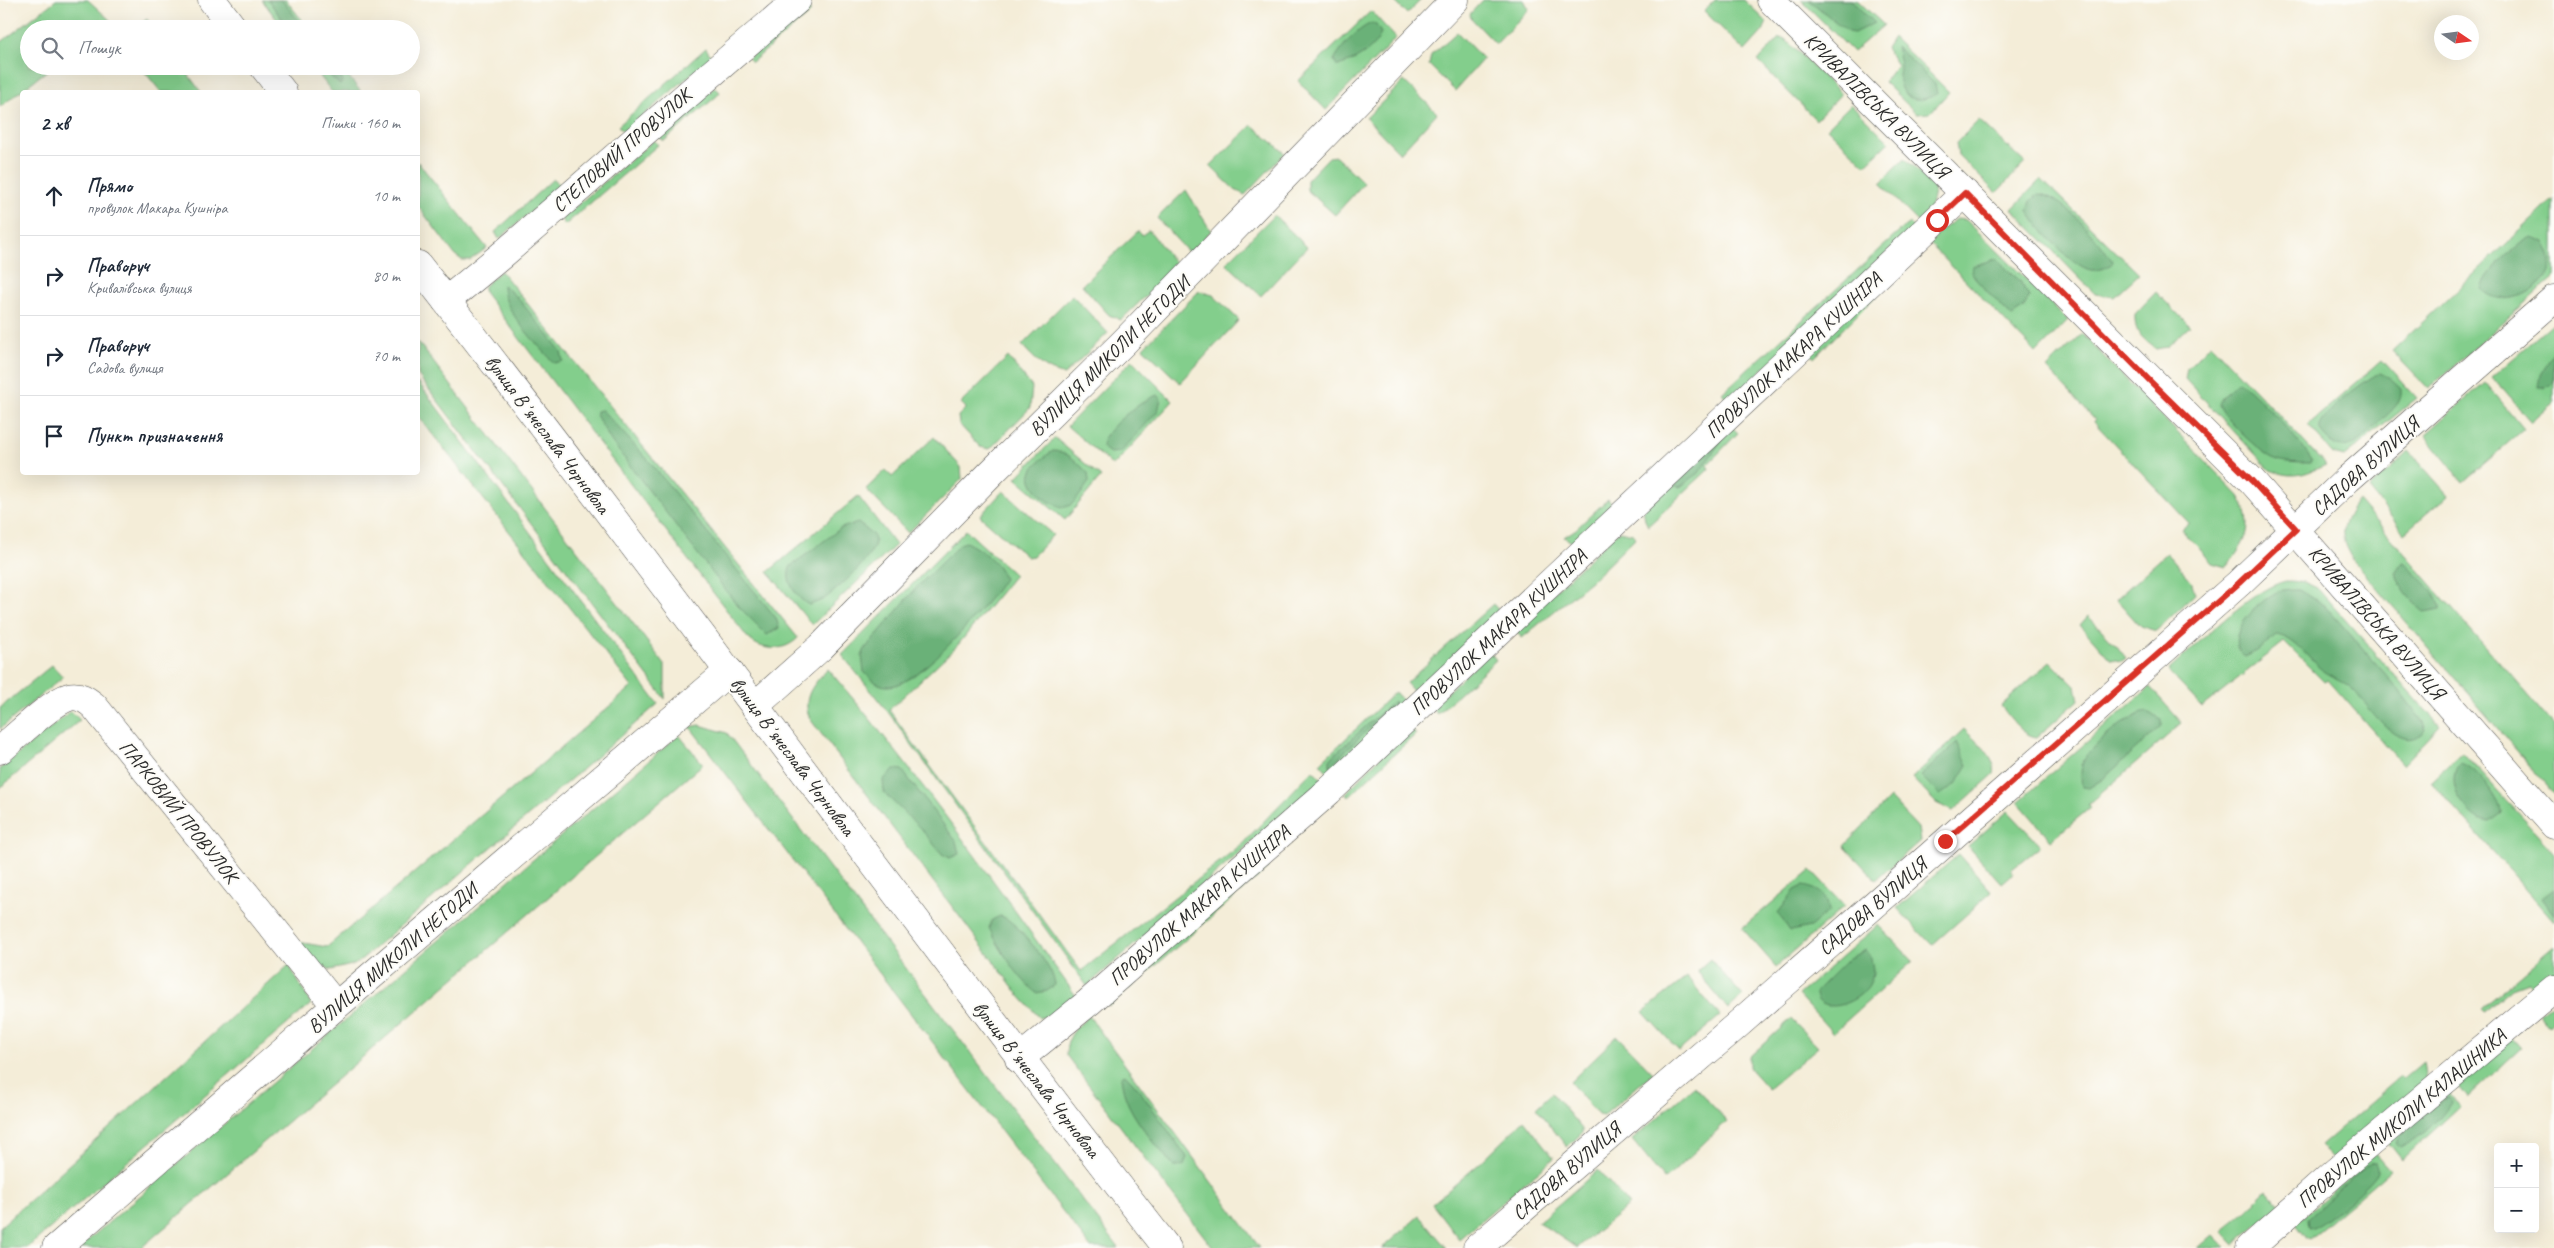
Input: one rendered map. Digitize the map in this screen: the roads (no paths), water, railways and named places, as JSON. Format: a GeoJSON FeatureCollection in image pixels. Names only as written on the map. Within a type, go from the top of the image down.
{"type":"FeatureCollection","features":[{"type":"Feature","properties":{"kind":"street"},"geometry":{"type":"LineString","coordinates":[[212,0],[227,20]]}},
{"type":"Feature","properties":{"kind":"street","name":"СТЕПОВИЙ ПРОВУЛОК"},"geometry":{"type":"LineString","coordinates":[[446,301],[502,255],[797,0]]}},
{"type":"Feature","properties":{"kind":"street","name":"ВУЛИЦЯ МИКОЛИ НЕГОДИ"},"geometry":{"type":"LineString","coordinates":[[756,706],[821,647],[990,474],[1118,348],[1455,0]]}},
{"type":"Feature","properties":{"kind":"street","name":"КРИВАЛІВСЬКА ВУЛИЦЯ"},"geometry":{"type":"LineString","coordinates":[[1771,0],[2252,481],[2554,825]]}},
{"type":"Feature","properties":{"kind":"street"},"geometry":{"type":"LineString","coordinates":[[270,75],[281,90]]}},
{"type":"Feature","properties":{"kind":"street","name":"ПРОВУЛОК МАКАРА КУШНІРА"},"geometry":{"type":"LineString","coordinates":[[1020,1059],[1097,996],[1329,790],[1965,193]]}},
{"type":"Feature","properties":{"kind":"street","name":"вулиця Вʼячеслава Чорновола"},"geometry":{"type":"LineString","coordinates":[[420,268],[756,706],[1020,1059],[1167,1248]]}},
{"type":"Feature","properties":{"kind":"street","name":"САДОВА ВУЛИЦЯ"},"geometry":{"type":"LineString","coordinates":[[1477,1248],[1780,988],[2239,583],[2348,479],[2554,299]]}},
{"type":"Feature","properties":{"kind":"street","name":"ВУЛИЦЯ МИКОЛИ НЕГОДИ"},"geometry":{"type":"LineString","coordinates":[[56,1248],[729,671]]}},
{"type":"Feature","properties":{"kind":"street","name":"ПАРКОВИЙ ПРОВУЛОК"},"geometry":{"type":"LineString","coordinates":[[0,750],[58,702],[70,696],[83,698],[94,706],[336,1006]]}},
{"type":"Feature","properties":{"kind":"street","name":"ПРОВУЛОК МИКОЛИ КАЛАШНИКА"},"geometry":{"type":"LineString","coordinates":[[2250,1248],[2333,1174],[2554,988]]}}]}
